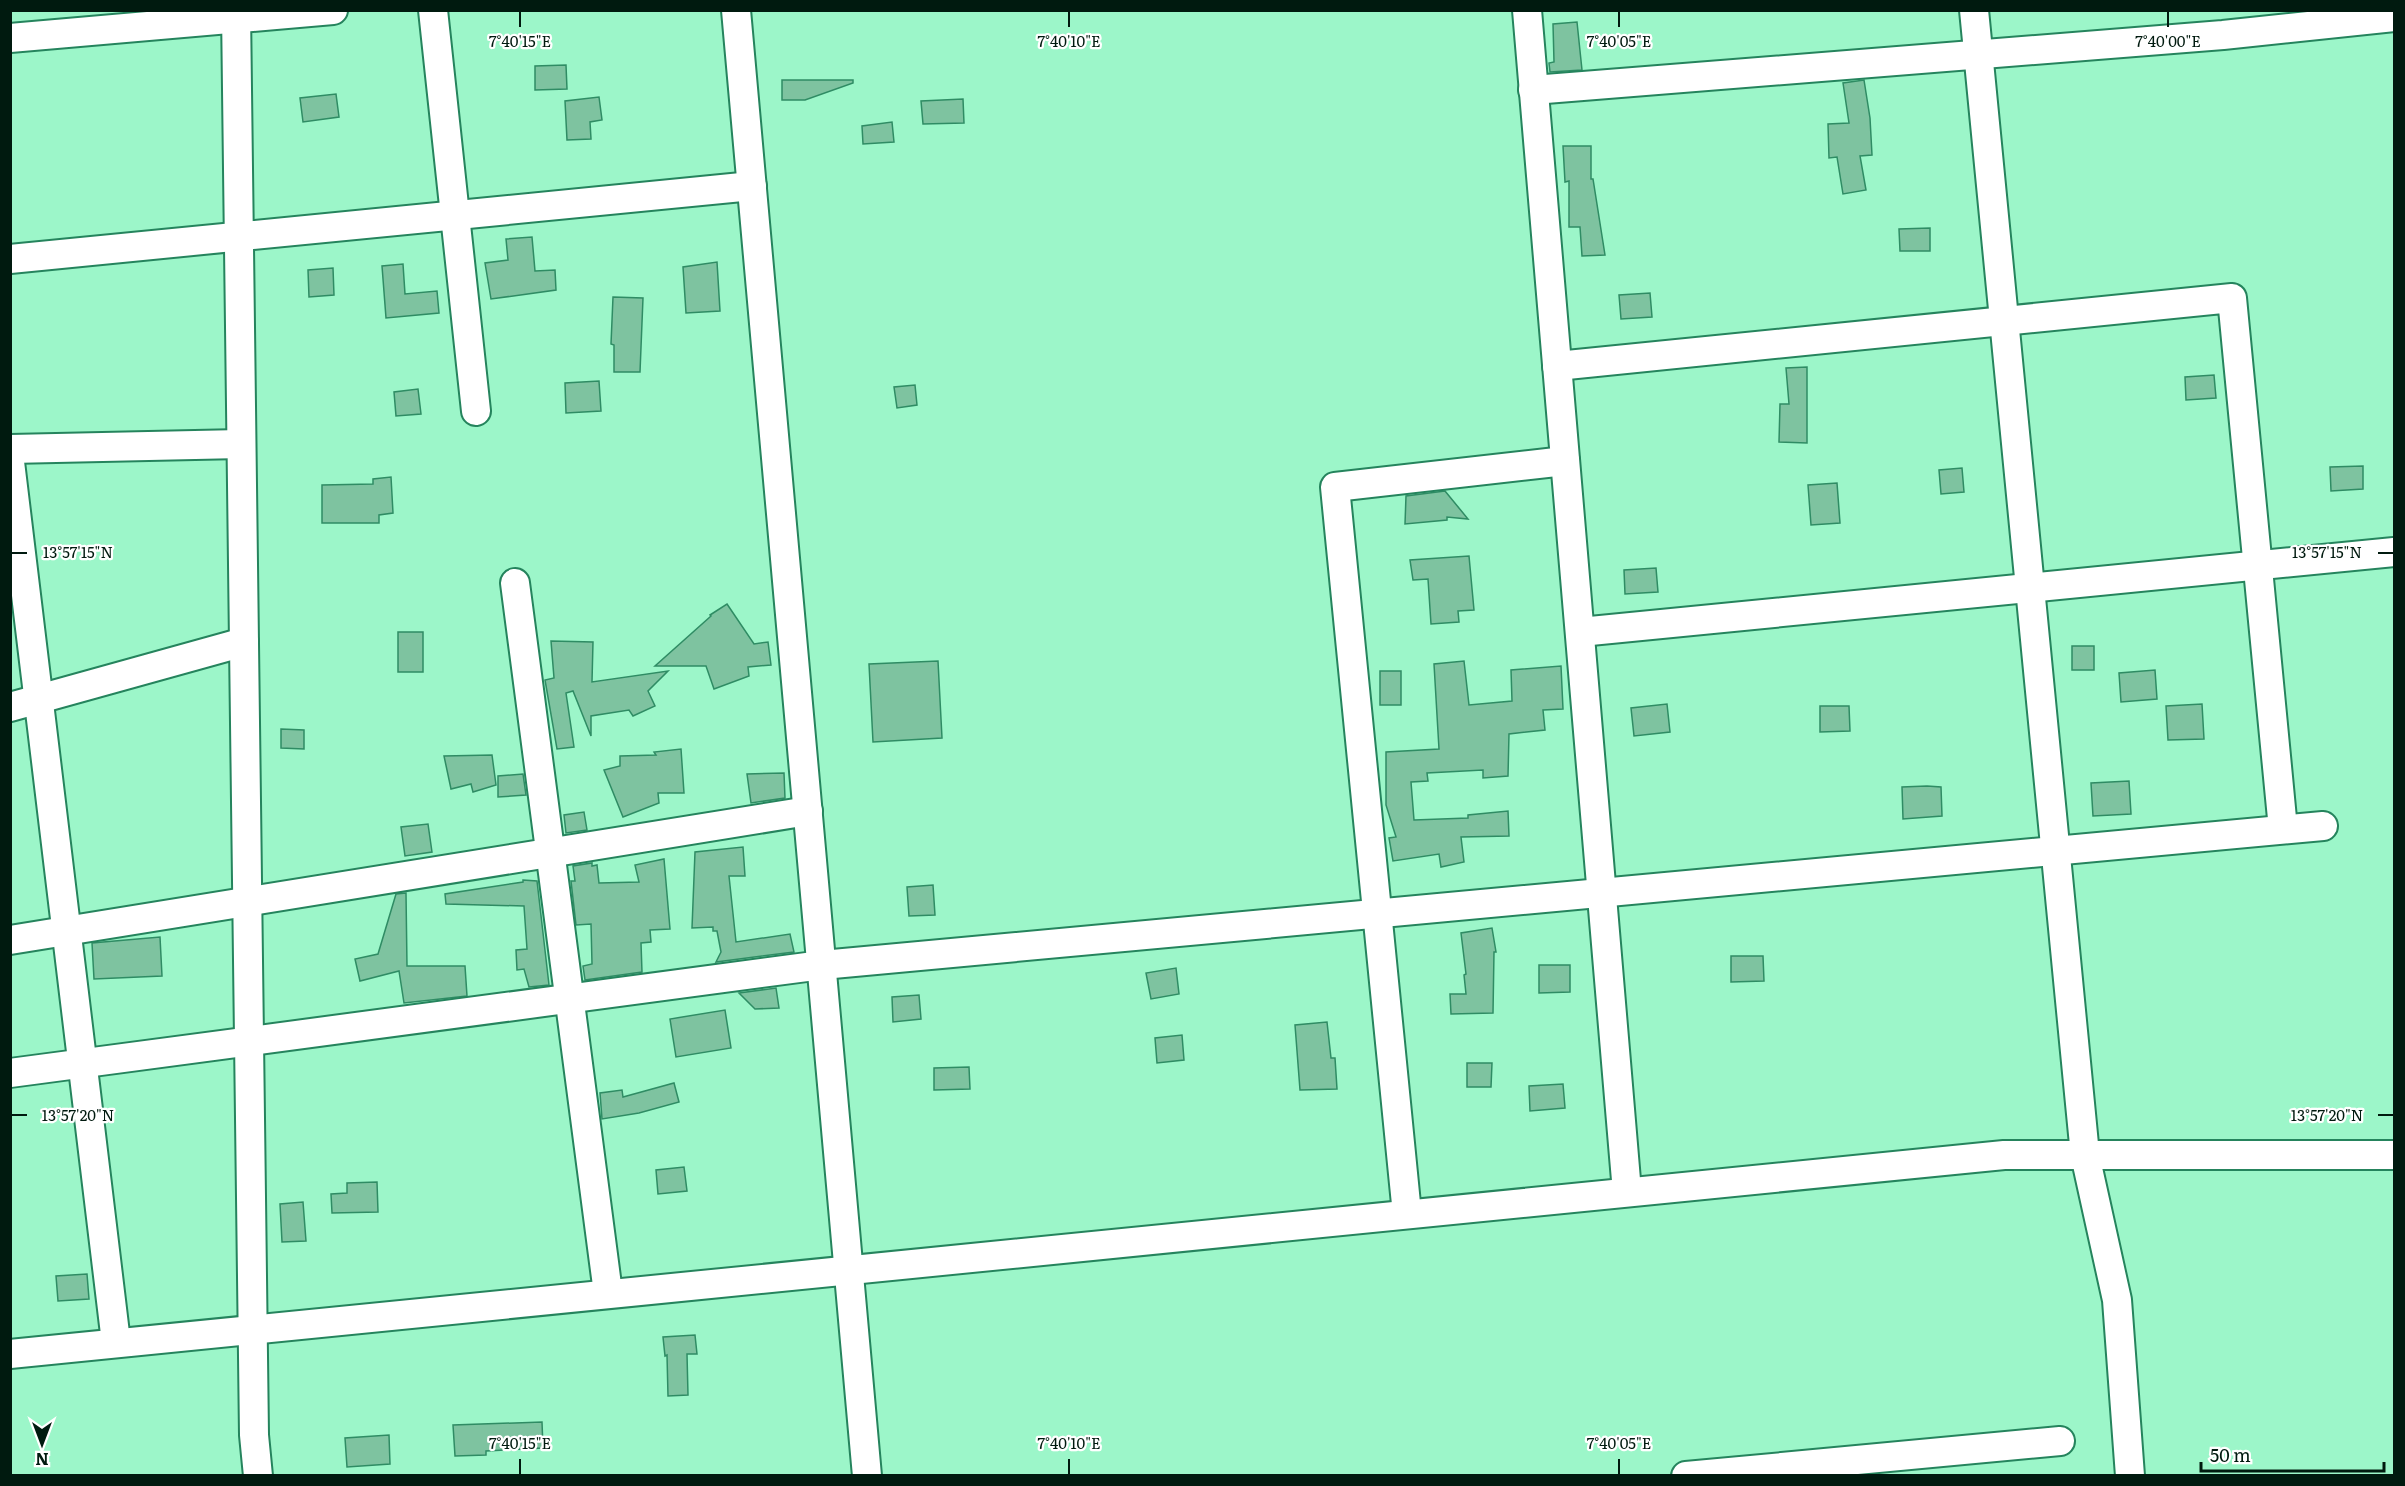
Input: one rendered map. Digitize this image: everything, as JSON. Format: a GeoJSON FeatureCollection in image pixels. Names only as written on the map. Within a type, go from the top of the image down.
{"type":"FeatureCollection","features":[{"type":"Feature","properties":{"kind":"street"},"geometry":{"type":"LineString","coordinates":[[10,38],[236,15],[333,10]]}},
{"type":"Feature","properties":{"kind":"street"},"geometry":{"type":"LineString","coordinates":[[433,10],[476,411]]}},
{"type":"Feature","properties":{"kind":"street"},"geometry":{"type":"LineString","coordinates":[[736,10],[867,1476]]}},
{"type":"Feature","properties":{"kind":"street"},"geometry":{"type":"LineString","coordinates":[[1527,10],[1628,1192]]}},
{"type":"Feature","properties":{"kind":"street"},"geometry":{"type":"LineString","coordinates":[[1974,10],[2085,1155],[2117,1300],[2130,1476]]}},
{"type":"Feature","properties":{"kind":"street"},"geometry":{"type":"LineString","coordinates":[[236,15],[253,1328],[258,1476]]}},
{"type":"Feature","properties":{"kind":"street"},"geometry":{"type":"LineString","coordinates":[[1533,90],[1979,55],[2222,23],[2394,17]]}},
{"type":"Feature","properties":{"kind":"street"},"geometry":{"type":"LineString","coordinates":[[10,259],[752,186]]}},
{"type":"Feature","properties":{"kind":"street"},"geometry":{"type":"LineString","coordinates":[[1557,366],[2232,298],[2283,829]]}},
{"type":"Feature","properties":{"kind":"street"},"geometry":{"type":"LineString","coordinates":[[10,448],[242,444]]}},
{"type":"Feature","properties":{"kind":"street"},"geometry":{"type":"LineString","coordinates":[[1407,1214],[1335,487],[1565,461]]}},
{"type":"Feature","properties":{"kind":"street"},"geometry":{"type":"LineString","coordinates":[[10,462],[117,1342]]}},
{"type":"Feature","properties":{"kind":"street"},"geometry":{"type":"LineString","coordinates":[[1580,632],[2394,552]]}},
{"type":"Feature","properties":{"kind":"street"},"geometry":{"type":"LineString","coordinates":[[515,583],[608,1293]]}},
{"type":"Feature","properties":{"kind":"street"},"geometry":{"type":"LineString","coordinates":[[10,707],[244,642]]}},
{"type":"Feature","properties":{"kind":"street"},"geometry":{"type":"LineString","coordinates":[[10,940],[808,811]]}},
{"type":"Feature","properties":{"kind":"street"},"geometry":{"type":"LineString","coordinates":[[10,1073],[822,965],[2323,825]]}},
{"type":"Feature","properties":{"kind":"street"},"geometry":{"type":"LineString","coordinates":[[10,1354],[2004,1155],[2394,1155]]}},
{"type":"Feature","properties":{"kind":"street"},"geometry":{"type":"LineString","coordinates":[[1686,1476],[2060,1441]]}},
{"type":"Feature","properties":{"kind":"building"},"geometry":{"type":"Polygon","coordinates":[[[1577,22],[1582,70],[1550,72],[1549,63],[1554,62],[1553,24],[1577,22]]]}},
{"type":"Feature","properties":{"kind":"building"},"geometry":{"type":"Polygon","coordinates":[[[566,65],[567,89],[535,90],[535,66],[566,65]]]}},
{"type":"Feature","properties":{"kind":"building"},"geometry":{"type":"Polygon","coordinates":[[[782,80],[853,80],[853,83],[805,100],[782,100],[782,80]]]}},
{"type":"Feature","properties":{"kind":"building"},"geometry":{"type":"Polygon","coordinates":[[[1864,80],[1870,118],[1872,155],[1860,156],[1866,190],[1843,194],[1837,157],[1829,158],[1828,124],[1849,123],[1843,83],[1864,80]]]}},
{"type":"Feature","properties":{"kind":"building"},"geometry":{"type":"Polygon","coordinates":[[[336,94],[339,117],[303,122],[300,98],[336,94]]]}},
{"type":"Feature","properties":{"kind":"building"},"geometry":{"type":"Polygon","coordinates":[[[599,97],[602,120],[590,122],[591,139],[567,140],[565,101],[599,97]]]}},
{"type":"Feature","properties":{"kind":"building"},"geometry":{"type":"Polygon","coordinates":[[[963,99],[964,123],[923,124],[921,101],[963,99]]]}},
{"type":"Feature","properties":{"kind":"building"},"geometry":{"type":"Polygon","coordinates":[[[892,122],[894,142],[863,144],[862,126],[892,122]]]}},
{"type":"Feature","properties":{"kind":"building"},"geometry":{"type":"Polygon","coordinates":[[[1563,146],[1591,146],[1591,179],[1593,179],[1605,255],[1582,256],[1580,227],[1569,227],[1569,181],[1565,182],[1563,146]]]}},
{"type":"Feature","properties":{"kind":"building"},"geometry":{"type":"Polygon","coordinates":[[[1930,228],[1930,251],[1900,251],[1899,229],[1930,228]]]}},
{"type":"Feature","properties":{"kind":"building"},"geometry":{"type":"Polygon","coordinates":[[[532,237],[535,271],[555,270],[556,290],[491,299],[485,263],[508,260],[506,239],[532,237]]]}},
{"type":"Feature","properties":{"kind":"building"},"geometry":{"type":"Polygon","coordinates":[[[717,262],[720,311],[686,313],[683,267],[717,262]]]}},
{"type":"Feature","properties":{"kind":"building"},"geometry":{"type":"Polygon","coordinates":[[[403,264],[405,294],[437,291],[439,313],[386,318],[382,266],[403,264]]]}},
{"type":"Feature","properties":{"kind":"building"},"geometry":{"type":"Polygon","coordinates":[[[333,268],[334,295],[309,297],[308,270],[333,268]]]}},
{"type":"Feature","properties":{"kind":"building"},"geometry":{"type":"Polygon","coordinates":[[[1650,293],[1652,317],[1621,319],[1619,295],[1650,293]]]}},
{"type":"Feature","properties":{"kind":"building"},"geometry":{"type":"Polygon","coordinates":[[[613,297],[643,298],[640,372],[614,372],[614,345],[611,344],[613,297]]]}},
{"type":"Feature","properties":{"kind":"building"},"geometry":{"type":"Polygon","coordinates":[[[1807,367],[1807,443],[1779,442],[1780,404],[1789,404],[1786,368],[1807,367]]]}},
{"type":"Feature","properties":{"kind":"building"},"geometry":{"type":"Polygon","coordinates":[[[2214,375],[2216,398],[2186,400],[2185,377],[2214,375]]]}},
{"type":"Feature","properties":{"kind":"building"},"geometry":{"type":"Polygon","coordinates":[[[599,381],[601,411],[566,413],[565,383],[599,381]]]}},
{"type":"Feature","properties":{"kind":"building"},"geometry":{"type":"Polygon","coordinates":[[[915,385],[917,405],[897,408],[894,387],[915,385]]]}},
{"type":"Feature","properties":{"kind":"building"},"geometry":{"type":"Polygon","coordinates":[[[418,389],[421,414],[396,416],[394,392],[418,389]]]}},
{"type":"Feature","properties":{"kind":"building"},"geometry":{"type":"Polygon","coordinates":[[[2363,466],[2363,489],[2331,491],[2330,467],[2363,466]]]}},
{"type":"Feature","properties":{"kind":"building"},"geometry":{"type":"Polygon","coordinates":[[[1962,468],[1964,492],[1941,494],[1939,470],[1962,468]]]}},
{"type":"Feature","properties":{"kind":"building"},"geometry":{"type":"Polygon","coordinates":[[[391,477],[393,513],[379,515],[379,523],[322,523],[322,485],[373,484],[373,479],[391,477]]]}},
{"type":"Feature","properties":{"kind":"building"},"geometry":{"type":"Polygon","coordinates":[[[1837,483],[1840,523],[1811,525],[1808,485],[1837,483]]]}},
{"type":"Feature","properties":{"kind":"building"},"geometry":{"type":"Polygon","coordinates":[[[1445,491],[1468,519],[1447,517],[1447,520],[1405,524],[1406,496],[1445,491]]]}},
{"type":"Feature","properties":{"kind":"building"},"geometry":{"type":"Polygon","coordinates":[[[1469,556],[1474,610],[1458,611],[1459,622],[1431,624],[1428,579],[1413,580],[1410,560],[1469,556]]]}},
{"type":"Feature","properties":{"kind":"building"},"geometry":{"type":"Polygon","coordinates":[[[1656,568],[1658,592],[1625,594],[1624,570],[1656,568]]]}},
{"type":"Feature","properties":{"kind":"building"},"geometry":{"type":"Polygon","coordinates":[[[727,604],[754,644],[768,642],[771,665],[748,667],[749,676],[714,689],[706,666],[655,666],[710,615],[727,604]]]}},
{"type":"Feature","properties":{"kind":"building"},"geometry":{"type":"Polygon","coordinates":[[[398,632],[423,632],[423,672],[398,672],[398,632]]]}},
{"type":"Feature","properties":{"kind":"building"},"geometry":{"type":"Polygon","coordinates":[[[551,641],[593,642],[592,682],[668,671],[648,691],[655,706],[633,716],[629,710],[591,716],[591,736],[573,691],[566,693],[574,747],[557,749],[545,680],[554,678],[551,641]]]}},
{"type":"Feature","properties":{"kind":"building"},"geometry":{"type":"Polygon","coordinates":[[[2072,646],[2094,646],[2094,670],[2072,670],[2072,646]]]}},
{"type":"Feature","properties":{"kind":"building"},"geometry":{"type":"Polygon","coordinates":[[[938,661],[942,738],[873,742],[869,664],[938,661]]]}},
{"type":"Feature","properties":{"kind":"building"},"geometry":{"type":"Polygon","coordinates":[[[1464,661],[1469,705],[1512,701],[1511,670],[1561,666],[1563,709],[1543,710],[1545,730],[1509,734],[1508,776],[1483,778],[1483,770],[1427,773],[1428,781],[1411,782],[1414,820],[1468,818],[1468,815],[1508,811],[1509,836],[1461,837],[1464,862],[1441,867],[1439,854],[1393,861],[1389,838],[1396,837],[1386,805],[1386,752],[1439,749],[1434,664],[1464,661]]]}},
{"type":"Feature","properties":{"kind":"building"},"geometry":{"type":"Polygon","coordinates":[[[2155,670],[2157,699],[2121,702],[2119,673],[2155,670]]]}},
{"type":"Feature","properties":{"kind":"building"},"geometry":{"type":"Polygon","coordinates":[[[1380,671],[1401,671],[1401,705],[1380,705],[1380,671]]]}},
{"type":"Feature","properties":{"kind":"building"},"geometry":{"type":"Polygon","coordinates":[[[1667,704],[1670,732],[1634,736],[1631,708],[1667,704]]]}},
{"type":"Feature","properties":{"kind":"building"},"geometry":{"type":"Polygon","coordinates":[[[2202,704],[2204,739],[2168,740],[2166,706],[2202,704]]]}},
{"type":"Feature","properties":{"kind":"building"},"geometry":{"type":"Polygon","coordinates":[[[1820,706],[1849,706],[1850,731],[1820,732],[1820,706]]]}},
{"type":"Feature","properties":{"kind":"building"},"geometry":{"type":"Polygon","coordinates":[[[281,729],[304,730],[304,749],[281,748],[281,729]]]}},
{"type":"Feature","properties":{"kind":"building"},"geometry":{"type":"Polygon","coordinates":[[[681,749],[684,793],[658,793],[659,803],[623,817],[604,770],[620,766],[620,756],[656,755],[654,752],[681,749]]]}},
{"type":"Feature","properties":{"kind":"building"},"geometry":{"type":"Polygon","coordinates":[[[492,755],[496,785],[473,792],[471,784],[451,789],[444,756],[492,755]]]}},
{"type":"Feature","properties":{"kind":"building"},"geometry":{"type":"Polygon","coordinates":[[[784,773],[785,798],[751,803],[747,774],[784,773]]]}},
{"type":"Feature","properties":{"kind":"building"},"geometry":{"type":"Polygon","coordinates":[[[523,774],[526,795],[498,797],[498,776],[523,774]]]}},
{"type":"Feature","properties":{"kind":"building"},"geometry":{"type":"Polygon","coordinates":[[[2129,781],[2131,814],[2093,816],[2091,783],[2129,781]]]}},
{"type":"Feature","properties":{"kind":"building"},"geometry":{"type":"Polygon","coordinates":[[[1902,787],[1941,787],[1942,816],[1903,819],[1902,787]]]}},
{"type":"Feature","properties":{"kind":"building"},"geometry":{"type":"Polygon","coordinates":[[[584,812],[587,830],[566,833],[564,815],[584,812]]]}},
{"type":"Feature","properties":{"kind":"building"},"geometry":{"type":"Polygon","coordinates":[[[428,824],[432,852],[405,856],[401,827],[428,824]]]}},
{"type":"Feature","properties":{"kind":"building"},"geometry":{"type":"Polygon","coordinates":[[[743,847],[745,876],[729,876],[736,942],[790,934],[794,952],[716,962],[721,952],[717,931],[713,931],[713,927],[692,928],[695,852],[743,847]]]}},
{"type":"Feature","properties":{"kind":"building"},"geometry":{"type":"Polygon","coordinates":[[[664,859],[670,929],[650,930],[651,942],[641,943],[642,972],[585,980],[583,966],[592,964],[591,924],[576,925],[571,881],[575,881],[573,866],[592,863],[592,866],[597,865],[599,883],[639,882],[635,865],[664,859]]]}},
{"type":"Feature","properties":{"kind":"building"},"geometry":{"type":"Polygon","coordinates":[[[523,880],[537,881],[549,985],[529,987],[524,969],[517,970],[516,950],[527,949],[524,906],[446,904],[445,894],[523,882],[523,880]]]}},
{"type":"Feature","properties":{"kind":"building"},"geometry":{"type":"Polygon","coordinates":[[[933,885],[935,915],[909,916],[907,887],[933,885]]]}},
{"type":"Feature","properties":{"kind":"building"},"geometry":{"type":"Polygon","coordinates":[[[406,893],[407,966],[465,966],[467,996],[404,1003],[399,971],[360,981],[355,959],[378,954],[396,894],[406,893]]]}},
{"type":"Feature","properties":{"kind":"building"},"geometry":{"type":"Polygon","coordinates":[[[1492,928],[1496,952],[1494,952],[1493,1013],[1451,1014],[1450,994],[1466,994],[1461,933],[1492,928]]]}},
{"type":"Feature","properties":{"kind":"building"},"geometry":{"type":"Polygon","coordinates":[[[160,937],[162,976],[94,979],[92,943],[160,937]]]}},
{"type":"Feature","properties":{"kind":"building"},"geometry":{"type":"Polygon","coordinates":[[[1731,956],[1763,956],[1764,981],[1731,982],[1731,956]]]}},
{"type":"Feature","properties":{"kind":"building"},"geometry":{"type":"Polygon","coordinates":[[[1539,965],[1570,965],[1570,992],[1539,993],[1539,965]]]}},
{"type":"Feature","properties":{"kind":"building"},"geometry":{"type":"Polygon","coordinates":[[[1176,968],[1179,994],[1151,999],[1146,973],[1176,968]]]}},
{"type":"Feature","properties":{"kind":"building"},"geometry":{"type":"Polygon","coordinates":[[[776,988],[779,1008],[755,1009],[739,993],[776,988]]]}},
{"type":"Feature","properties":{"kind":"building"},"geometry":{"type":"Polygon","coordinates":[[[919,995],[921,1019],[893,1022],[892,997],[919,995]]]}},
{"type":"Feature","properties":{"kind":"building"},"geometry":{"type":"Polygon","coordinates":[[[725,1010],[731,1048],[676,1057],[670,1019],[725,1010]]]}},
{"type":"Feature","properties":{"kind":"building"},"geometry":{"type":"Polygon","coordinates":[[[1327,1022],[1331,1058],[1335,1058],[1337,1089],[1300,1090],[1295,1025],[1327,1022]]]}},
{"type":"Feature","properties":{"kind":"building"},"geometry":{"type":"Polygon","coordinates":[[[1182,1035],[1184,1060],[1157,1063],[1155,1038],[1182,1035]]]}},
{"type":"Feature","properties":{"kind":"building"},"geometry":{"type":"Polygon","coordinates":[[[1467,1063],[1492,1063],[1491,1087],[1467,1087],[1467,1063]]]}},
{"type":"Feature","properties":{"kind":"building"},"geometry":{"type":"Polygon","coordinates":[[[969,1067],[970,1089],[934,1090],[934,1068],[969,1067]]]}},
{"type":"Feature","properties":{"kind":"building"},"geometry":{"type":"Polygon","coordinates":[[[674,1083],[679,1102],[639,1113],[602,1119],[600,1093],[622,1090],[623,1097],[674,1083]]]}},
{"type":"Feature","properties":{"kind":"building"},"geometry":{"type":"Polygon","coordinates":[[[1563,1084],[1565,1108],[1530,1111],[1529,1086],[1563,1084]]]}},
{"type":"Feature","properties":{"kind":"building"},"geometry":{"type":"Polygon","coordinates":[[[684,1167],[687,1191],[658,1194],[656,1170],[684,1167]]]}},
{"type":"Feature","properties":{"kind":"building"},"geometry":{"type":"Polygon","coordinates":[[[377,1182],[378,1212],[332,1213],[331,1194],[347,1193],[347,1183],[377,1182]]]}},
{"type":"Feature","properties":{"kind":"building"},"geometry":{"type":"Polygon","coordinates":[[[303,1202],[306,1241],[282,1242],[280,1204],[303,1202]]]}},
{"type":"Feature","properties":{"kind":"building"},"geometry":{"type":"Polygon","coordinates":[[[87,1274],[89,1299],[58,1301],[56,1276],[87,1274]]]}},
{"type":"Feature","properties":{"kind":"building"},"geometry":{"type":"Polygon","coordinates":[[[695,1335],[697,1354],[687,1354],[688,1395],[668,1396],[667,1355],[665,1356],[663,1337],[695,1335]]]}},
{"type":"Feature","properties":{"kind":"building"},"geometry":{"type":"Polygon","coordinates":[[[542,1422],[543,1448],[486,1451],[486,1455],[455,1456],[453,1425],[542,1422]]]}},
{"type":"Feature","properties":{"kind":"building"},"geometry":{"type":"Polygon","coordinates":[[[389,1435],[390,1464],[347,1467],[345,1438],[389,1435]]]}}]}
